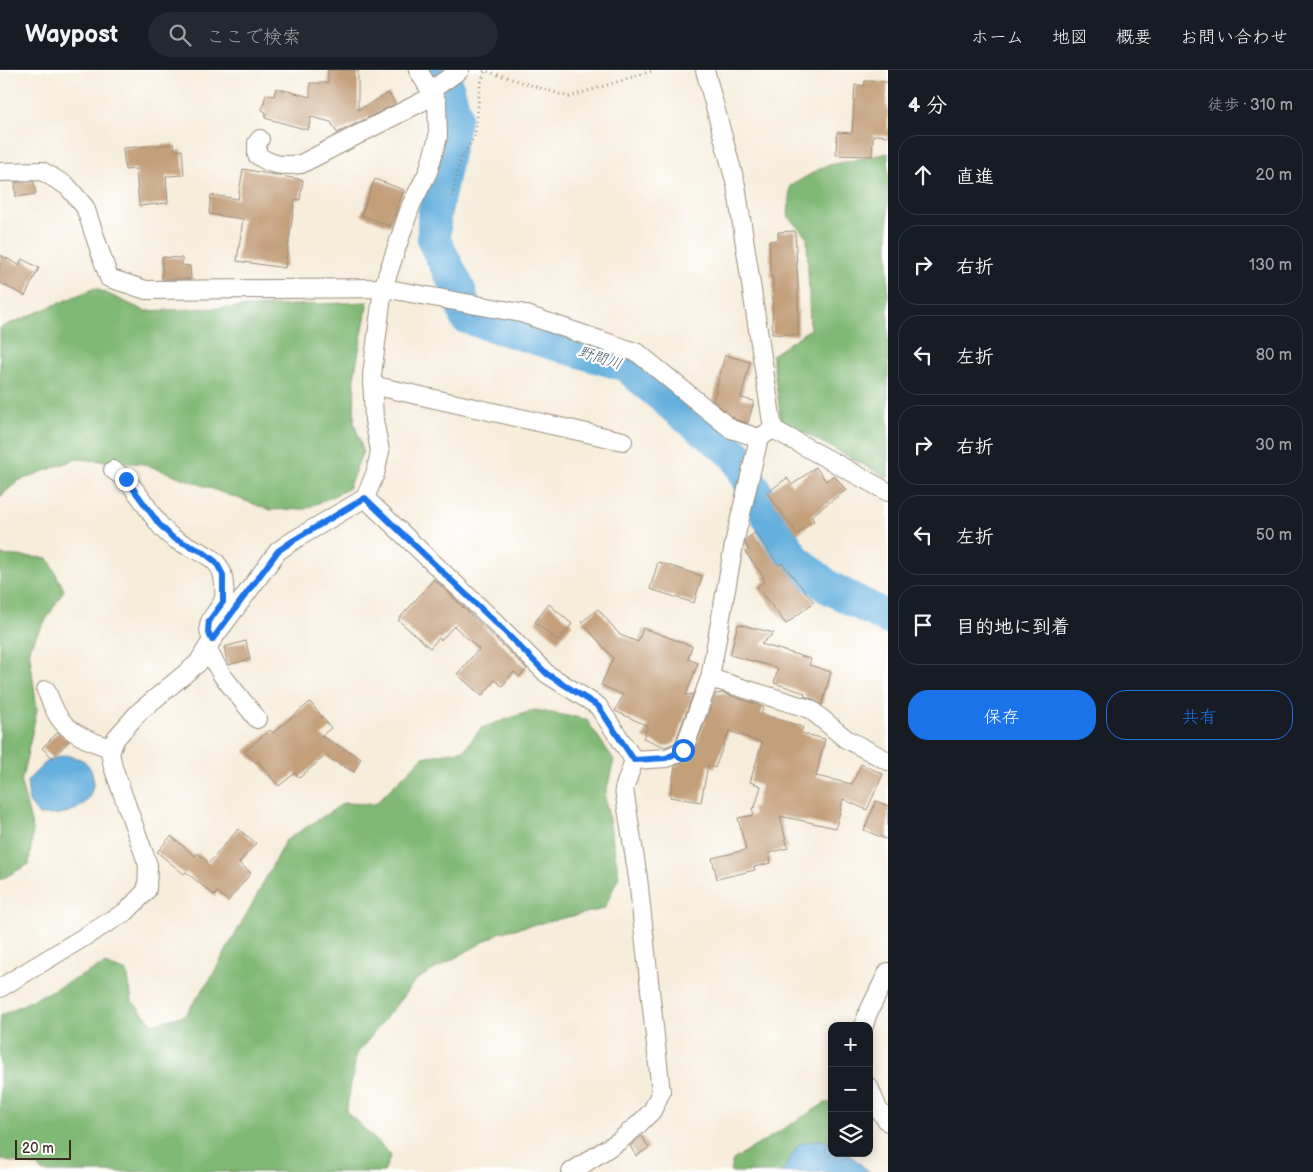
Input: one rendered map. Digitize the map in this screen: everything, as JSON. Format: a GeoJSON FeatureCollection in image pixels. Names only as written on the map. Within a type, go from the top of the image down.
{"type":"FeatureCollection","features":[{"type":"Feature","properties":{"kind":"street"},"geometry":{"type":"LineString","coordinates":[[1,987],[127,910],[147,890],[148,865],[113,767],[110,752],[116,738],[139,712],[198,664],[278,551],[365,498],[375,474],[380,451],[374,420],[372,375],[383,288],[411,205],[428,172],[438,137],[437,102],[418,70]]}},
{"type":"Feature","properties":{"kind":"street"},"geometry":{"type":"LineString","coordinates":[[260,139],[257,143],[257,155],[263,159],[270,163],[285,166],[301,164],[432,94],[460,70]]}},
{"type":"Feature","properties":{"kind":"street"},"geometry":{"type":"LineString","coordinates":[[634,760],[666,758],[683,750],[710,678],[735,539],[766,433],[736,185],[705,70]]}},
{"type":"Feature","properties":{"kind":"street"},"geometry":{"type":"LineString","coordinates":[[0,172],[42,171],[67,186],[85,207],[109,278],[146,290],[383,288],[521,313],[638,353],[731,429],[766,433],[888,492]]}},
{"type":"Feature","properties":{"kind":"street"},"geometry":{"type":"LineString","coordinates":[[372,385],[623,441]]}},
{"type":"Feature","properties":{"kind":"street"},"geometry":{"type":"LineString","coordinates":[[112,470],[126,479],[159,524],[173,538],[203,552],[216,562],[223,575],[224,591],[223,602],[209,621],[210,645],[222,675],[257,719]]}},
{"type":"Feature","properties":{"kind":"street"},"geometry":{"type":"LineString","coordinates":[[365,498],[547,674],[598,706],[634,760]]}},
{"type":"Feature","properties":{"kind":"street"},"geometry":{"type":"LineString","coordinates":[[710,678],[810,709],[846,739],[888,761]]}},
{"type":"Feature","properties":{"kind":"street"},"geometry":{"type":"LineString","coordinates":[[46,690],[58,718],[68,729],[97,744],[112,748]]}},
{"type":"Feature","properties":{"kind":"street"},"geometry":{"type":"LineString","coordinates":[[571,1172],[618,1141],[638,1125],[652,1111],[661,1092],[638,878],[624,789],[634,760]]}},
{"type":"Feature","properties":{"kind":"street"},"geometry":{"type":"LineString","coordinates":[[865,1022],[888,972]]}},
{"type":"Feature","properties":{"kind":"street"},"geometry":{"type":"LineString","coordinates":[[873,1097],[878,1109],[888,1122]]}},
{"type":"Feature","properties":{"kind":"path"},"geometry":{"type":"LineString","coordinates":[[452,197],[463,154],[475,135],[480,86],[484,70],[569,97],[655,70]]}},
{"type":"Feature","properties":{"kind":"green space"},"geometry":{"type":"Polygon","coordinates":[[[888,153],[888,478],[781,420],[772,355],[810,329],[807,237],[788,217],[790,186],[825,166],[888,153]]]}},
{"type":"Feature","properties":{"kind":"green space"},"geometry":{"type":"Polygon","coordinates":[[[95,288],[145,311],[368,302],[355,372],[354,422],[363,451],[348,489],[305,509],[270,510],[144,464],[76,459],[18,481],[0,497],[0,328],[95,288]]]}},
{"type":"Feature","properties":{"kind":"green space"},"geometry":{"type":"Polygon","coordinates":[[[0,555],[48,558],[64,590],[29,648],[37,710],[21,783],[33,830],[29,864],[0,880],[0,555]]]}},
{"type":"Feature","properties":{"kind":"green space"},"geometry":{"type":"Polygon","coordinates":[[[534,710],[586,719],[614,760],[605,797],[619,876],[604,909],[501,932],[416,980],[357,1054],[346,1111],[391,1155],[384,1172],[43,1172],[36,1166],[0,1160],[0,1016],[105,964],[127,972],[132,1001],[153,1024],[185,1015],[211,978],[285,841],[344,803],[375,804],[423,757],[464,750],[481,728],[534,710]]]}},
{"type":"Feature","properties":{"kind":"green space"},"geometry":{"type":"Polygon","coordinates":[[[825,1103],[828,1103],[828,1147],[820,1172],[730,1172],[733,1160],[825,1103]]]}},
{"type":"Feature","properties":{"kind":"water"},"geometry":{"type":"Polygon","coordinates":[[[65,755],[84,761],[89,767],[93,781],[90,795],[81,806],[74,810],[61,814],[39,815],[29,802],[27,781],[47,761],[65,755]]]}},
{"type":"Feature","properties":{"kind":"water"},"geometry":{"type":"Polygon","coordinates":[[[820,1139],[828,1142],[828,1157],[852,1157],[870,1172],[782,1172],[799,1144],[820,1139]]]}},
{"type":"Feature","properties":{"kind":"building"},"geometry":{"type":"Polygon","coordinates":[[[328,70],[358,70],[358,110],[389,93],[395,104],[337,133],[331,122],[311,117],[308,130],[265,118],[266,112],[262,110],[266,94],[274,96],[276,88],[310,97],[310,83],[328,83],[328,70]]]}},
{"type":"Feature","properties":{"kind":"building"},"geometry":{"type":"Polygon","coordinates":[[[865,81],[888,82],[886,106],[888,106],[888,136],[873,135],[872,156],[836,155],[837,132],[852,133],[855,85],[864,86],[865,81]]]}},
{"type":"Feature","properties":{"kind":"building"},"geometry":{"type":"Polygon","coordinates":[[[174,144],[175,151],[182,150],[184,175],[166,176],[168,203],[139,206],[136,169],[125,170],[123,148],[174,144]]]}},
{"type":"Feature","properties":{"kind":"building"},"geometry":{"type":"Polygon","coordinates":[[[243,169],[303,180],[300,200],[295,199],[285,268],[237,261],[243,219],[209,214],[211,195],[238,199],[243,169]]]}},
{"type":"Feature","properties":{"kind":"building"},"geometry":{"type":"Polygon","coordinates":[[[375,179],[404,190],[390,226],[361,215],[375,179]]]}},
{"type":"Feature","properties":{"kind":"building"},"geometry":{"type":"Polygon","coordinates":[[[15,182],[34,182],[36,194],[16,197],[15,182]]]}},
{"type":"Feature","properties":{"kind":"building"},"geometry":{"type":"Polygon","coordinates":[[[795,231],[798,335],[772,334],[773,277],[771,277],[769,241],[778,240],[778,232],[795,231]]]}},
{"type":"Feature","properties":{"kind":"building"},"geometry":{"type":"Polygon","coordinates":[[[0,255],[19,265],[22,259],[39,268],[25,296],[0,283],[0,255]]]}},
{"type":"Feature","properties":{"kind":"building"},"geometry":{"type":"Polygon","coordinates":[[[162,257],[182,258],[182,265],[190,266],[191,279],[162,279],[162,257]]]}},
{"type":"Feature","properties":{"kind":"building"},"geometry":{"type":"Polygon","coordinates":[[[725,355],[750,362],[741,398],[754,401],[748,423],[736,420],[713,401],[725,355]]]}},
{"type":"Feature","properties":{"kind":"building"},"geometry":{"type":"Polygon","coordinates":[[[816,467],[826,481],[834,475],[846,490],[811,516],[814,521],[797,534],[767,493],[787,478],[792,485],[816,467]]]}},
{"type":"Feature","properties":{"kind":"building"},"geometry":{"type":"Polygon","coordinates":[[[755,533],[779,565],[782,563],[814,602],[786,624],[757,587],[765,581],[762,578],[764,577],[745,552],[749,550],[745,544],[746,539],[755,533]]]}},
{"type":"Feature","properties":{"kind":"building"},"geometry":{"type":"Polygon","coordinates":[[[658,562],[702,576],[694,603],[650,589],[658,562]]]}},
{"type":"Feature","properties":{"kind":"building"},"geometry":{"type":"Polygon","coordinates":[[[434,579],[527,669],[519,677],[514,672],[502,686],[495,680],[482,696],[457,674],[479,649],[454,626],[441,640],[439,638],[430,648],[398,620],[434,579]]]}},
{"type":"Feature","properties":{"kind":"building"},"geometry":{"type":"Polygon","coordinates":[[[549,604],[572,624],[558,641],[535,622],[549,604]]]}},
{"type":"Feature","properties":{"kind":"building"},"geometry":{"type":"Polygon","coordinates":[[[598,609],[620,635],[638,642],[643,628],[692,646],[688,659],[698,663],[686,695],[693,694],[675,743],[665,747],[643,738],[648,726],[615,711],[623,695],[601,685],[613,658],[582,622],[598,609]]]}},
{"type":"Feature","properties":{"kind":"building"},"geometry":{"type":"Polygon","coordinates":[[[738,624],[774,633],[761,644],[811,659],[809,665],[831,672],[822,705],[804,696],[805,693],[774,683],[778,668],[730,655],[738,624]]]}},
{"type":"Feature","properties":{"kind":"building"},"geometry":{"type":"Polygon","coordinates":[[[246,641],[250,659],[228,665],[224,647],[246,641]]]}},
{"type":"Feature","properties":{"kind":"building"},"geometry":{"type":"Polygon","coordinates":[[[723,693],[764,707],[761,714],[803,727],[801,733],[825,739],[816,776],[852,784],[861,764],[883,774],[867,810],[843,799],[836,828],[780,816],[788,848],[769,853],[771,863],[754,867],[755,870],[717,879],[712,858],[746,850],[738,818],[754,815],[752,808],[755,807],[761,786],[750,782],[762,743],[729,731],[715,768],[708,765],[701,802],[670,797],[675,766],[691,758],[716,694],[723,693]]]}},
{"type":"Feature","properties":{"kind":"building"},"geometry":{"type":"Polygon","coordinates":[[[310,702],[331,728],[321,736],[361,758],[354,772],[325,756],[299,778],[295,773],[279,786],[258,762],[256,763],[245,751],[270,730],[273,733],[310,702]]]}},
{"type":"Feature","properties":{"kind":"building"},"geometry":{"type":"Polygon","coordinates":[[[58,732],[69,741],[53,758],[42,748],[58,732]]]}},
{"type":"Feature","properties":{"kind":"building"},"geometry":{"type":"Polygon","coordinates":[[[876,801],[888,806],[888,840],[864,830],[876,801]]]}},
{"type":"Feature","properties":{"kind":"building"},"geometry":{"type":"Polygon","coordinates":[[[238,829],[256,843],[239,863],[251,873],[228,901],[217,892],[215,896],[186,872],[184,874],[157,852],[171,836],[195,856],[198,853],[209,863],[238,829]]]}},
{"type":"Feature","properties":{"kind":"building"},"geometry":{"type":"Polygon","coordinates":[[[642,1136],[649,1148],[636,1156],[630,1146],[642,1136]]]}},
{"type":"Feature","properties":{"kind":"waterway","name":"野間川"},"geometry":{"type":"LineString","coordinates":[[439,70],[445,80],[455,114],[434,215],[434,241],[459,290],[466,317],[626,365],[683,414],[736,455],[776,531],[795,560],[828,587],[888,618]]}},
{"type":"Feature","properties":{"kind":"route"},"geometry":{"type":"LineString","coordinates":[[126,479],[159,524],[173,538],[203,552],[216,562],[223,575],[223,602],[209,621],[208,631],[212,640],[278,551],[365,498],[547,674],[598,706],[634,760],[666,758],[683,750]]}}]}
